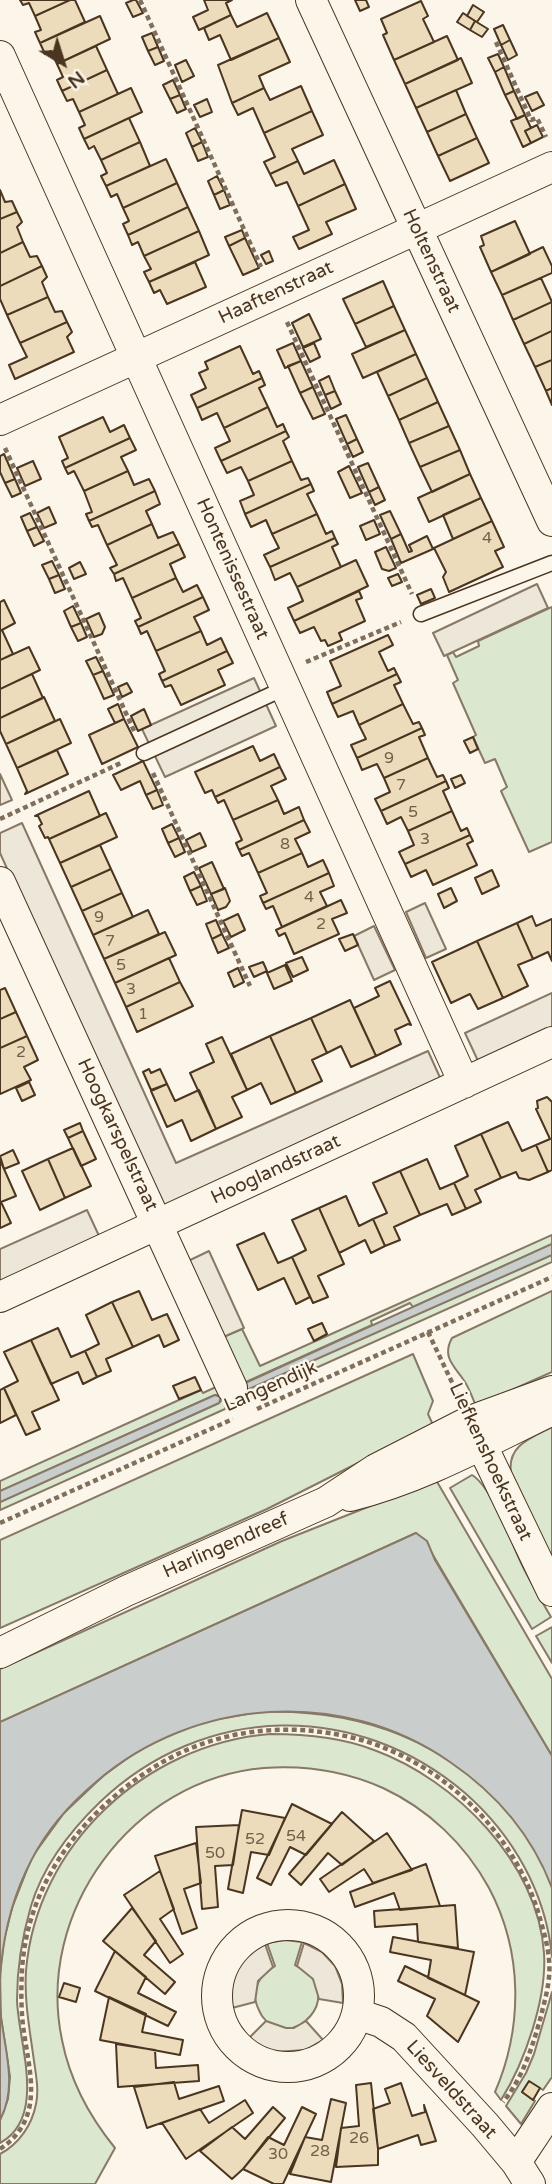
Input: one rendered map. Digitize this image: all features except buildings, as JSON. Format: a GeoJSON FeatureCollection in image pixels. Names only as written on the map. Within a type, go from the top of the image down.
{"type":"FeatureCollection","features":[{"type":"Feature","properties":{"kind":"street","name":"Holtenstraat"},"geometry":{"type":"LineString","coordinates":[[311,0],[552,521]]}},
{"type":"Feature","properties":{"kind":"street","name":"Hontenissestraat"},"geometry":{"type":"LineString","coordinates":[[0,56],[464,1083]]}},
{"type":"Feature","properties":{"kind":"street","name":"Haaftenstraat"},"geometry":{"type":"LineString","coordinates":[[0,420],[417,229],[550,153]]}},
{"type":"Feature","properties":{"kind":"street","name":"Hoogkarspelstraat"},"geometry":{"type":"LineString","coordinates":[[0,882],[238,1401]]}},
{"type":"Feature","properties":{"kind":"street","name":"Hooglandstraat"},"geometry":{"type":"LineString","coordinates":[[0,1297],[552,1042]]}},
{"type":"Feature","properties":{"kind":"street","name":"Harlingendreef"},"geometry":{"type":"LineString","coordinates":[[0,1653],[126,1591],[326,1502],[385,1487],[552,1391]]}},
{"type":"Feature","properties":{"kind":"street","name":"Harlingendreef"},"geometry":{"type":"LineString","coordinates":[[475,1433],[552,1410]]}},
{"type":"Feature","properties":{"kind":"street","name":"Liefkenshoekstraat"},"geometry":{"type":"LineString","coordinates":[[475,1433],[552,1591]]}},
{"type":"Feature","properties":{"kind":"street","name":"Harlingendreef"},"geometry":{"type":"LineString","coordinates":[[0,1637],[126,1591]]}},
{"type":"Feature","properties":{"kind":"street"},"geometry":{"type":"LineString","coordinates":[[287,1925],[305,1927],[323,1934],[338,1945],[350,1960],[358,1986],[357,2014],[341,2044],[328,2055],[314,2063],[280,2067],[263,2063],[246,2054],[232,2040],[222,2023],[217,2004],[218,1984],[224,1965],[235,1948],[251,1936],[268,1928],[287,1925]]}},
{"type":"Feature","properties":{"kind":"street","name":"Liesveldstraat"},"geometry":{"type":"LineString","coordinates":[[357,2014],[381,2022],[404,2037],[485,2125],[523,2173]]}},
{"type":"Feature","properties":{"kind":"street"},"geometry":{"type":"LineString","coordinates":[[523,2173],[552,2108]]}},
{"type":"Feature","properties":{"kind":"lane"},"geometry":{"type":"LineString","coordinates":[[421,614],[552,563]]}},
{"type":"Feature","properties":{"kind":"lane"},"geometry":{"type":"LineString","coordinates":[[144,753],[282,680]]}},
{"type":"Feature","properties":{"kind":"path"},"geometry":{"type":"LineString","coordinates":[[496,42],[531,120],[537,118],[550,153]]}},
{"type":"Feature","properties":{"kind":"path"},"geometry":{"type":"LineString","coordinates":[[0,437],[250,986]]}},
{"type":"Feature","properties":{"kind":"path"},"geometry":{"type":"LineString","coordinates":[[282,680],[421,614]]}},
{"type":"Feature","properties":{"kind":"path"},"geometry":{"type":"LineString","coordinates":[[0,819],[144,753]]}},
{"type":"Feature","properties":{"kind":"path","name":"Langendijk"},"geometry":{"type":"LineString","coordinates":[[256,1409],[552,1277]]}},
{"type":"Feature","properties":{"kind":"path","name":"Liefkenshoekstraat"},"geometry":{"type":"LineString","coordinates":[[428,1332],[475,1433]]}},
{"type":"Feature","properties":{"kind":"path","name":"Langendijk"},"geometry":{"type":"LineString","coordinates":[[0,1522],[238,1401]]}},
{"type":"Feature","properties":{"kind":"path"},"geometry":{"type":"LineString","coordinates":[[0,2149],[18,2133],[27,2117],[30,2104],[32,2089],[23,2026],[22,1970],[30,1927],[43,1883],[62,1853],[114,1796],[179,1751],[222,1737],[255,1731],[321,1732],[386,1749],[422,1768],[459,1794],[484,1817],[522,1869],[538,1909],[546,1941],[550,1982],[535,2040],[522,2070],[508,2097],[485,2125]]}},
{"type":"Feature","properties":{"kind":"green space"},"geometry":{"type":"Polygon","coordinates":[[[552,607],[552,842],[529,852],[501,791],[507,787],[495,759],[485,763],[473,737],[476,735],[453,683],[458,680],[447,655],[453,652],[456,657],[479,646],[478,641],[552,607]]]}},
{"type":"Feature","properties":{"kind":"green space"},"geometry":{"type":"Polygon","coordinates":[[[552,1235],[552,1244],[413,1307],[410,1303],[371,1321],[372,1325],[246,1382],[247,1389],[552,1255],[552,1262],[249,1398],[243,1397],[221,1338],[242,1329],[260,1366],[552,1235]]]}},
{"type":"Feature","properties":{"kind":"green space"},"geometry":{"type":"Polygon","coordinates":[[[552,1291],[552,1372],[476,1406],[467,1385],[448,1355],[452,1338],[552,1291]]]}},
{"type":"Feature","properties":{"kind":"green space"},"geometry":{"type":"Polygon","coordinates":[[[413,1354],[433,1401],[428,1414],[433,1425],[267,1509],[0,1628],[0,1540],[413,1354]]]}},
{"type":"Feature","properties":{"kind":"green space"},"geometry":{"type":"Polygon","coordinates":[[[218,1386],[228,1401],[225,1409],[0,1510],[0,1502],[219,1403],[220,1396],[215,1395],[0,1491],[0,1481],[201,1390],[203,1393],[218,1386]]]}},
{"type":"Feature","properties":{"kind":"green space"},"geometry":{"type":"Polygon","coordinates":[[[552,1427],[552,1559],[511,1473],[511,1463],[522,1444],[552,1427]]]}},
{"type":"Feature","properties":{"kind":"green space"},"geometry":{"type":"Polygon","coordinates":[[[472,1475],[494,1503],[522,1565],[551,1617],[532,1629],[450,1488],[472,1475]]]}},
{"type":"Feature","properties":{"kind":"green space"},"geometry":{"type":"Polygon","coordinates":[[[436,1480],[552,1679],[552,1756],[427,1545],[416,1533],[0,1722],[0,1669],[282,1541],[436,1480]]]}},
{"type":"Feature","properties":{"kind":"green space"},"geometry":{"type":"Polygon","coordinates":[[[552,1627],[552,1663],[536,1636],[552,1627]]]}},
{"type":"Feature","properties":{"kind":"green space"},"geometry":{"type":"Polygon","coordinates":[[[259,1712],[332,1716],[401,1735],[433,1750],[490,1793],[532,1844],[546,1869],[552,1887],[552,1957],[543,1910],[512,1846],[498,1827],[465,1793],[422,1763],[377,1741],[329,1729],[281,1726],[232,1731],[186,1746],[141,1769],[100,1802],[68,1837],[50,1863],[36,1891],[28,1918],[18,1976],[17,2000],[25,2057],[27,2097],[23,2116],[15,2131],[0,2143],[0,2120],[8,2099],[10,2077],[1,2018],[0,1973],[12,1908],[32,1857],[64,1813],[103,1776],[129,1757],[148,1745],[189,1727],[259,1712]]]}},
{"type":"Feature","properties":{"kind":"green space"},"geometry":{"type":"Polygon","coordinates":[[[270,1734],[336,1739],[374,1750],[405,1764],[462,1804],[488,1829],[509,1857],[526,1888],[538,1920],[544,1953],[544,1971],[533,2029],[501,2100],[495,2092],[511,2042],[515,1990],[513,1964],[500,1912],[489,1888],[469,1857],[430,1817],[383,1788],[325,1770],[264,1768],[216,1778],[173,1797],[135,1825],[103,1860],[79,1901],[64,1945],[58,1992],[62,2040],[75,2084],[89,2111],[115,2148],[95,2184],[0,2184],[0,2154],[24,2133],[36,2104],[37,2082],[27,2005],[26,1971],[34,1925],[51,1882],[75,1843],[105,1809],[141,1780],[181,1758],[224,1742],[270,1734]]]}},
{"type":"Feature","properties":{"kind":"green space"},"geometry":{"type":"Polygon","coordinates":[[[285,1940],[302,1942],[295,1965],[311,1977],[318,1990],[317,2004],[310,2016],[300,2025],[287,2029],[274,2026],[262,2016],[255,1996],[261,1978],[275,1966],[267,1943],[285,1940]]]}},
{"type":"Feature","properties":{"kind":"green space"},"geometry":{"type":"Polygon","coordinates":[[[552,1992],[552,2077],[543,2090],[529,2082],[522,2092],[535,2101],[521,2124],[506,2106],[534,2054],[552,1992]]]}},
{"type":"Feature","properties":{"kind":"shaded area"},"geometry":{"type":"Polygon","coordinates":[[[537,584],[548,608],[444,656],[433,633],[537,584]]]}},
{"type":"Feature","properties":{"kind":"shaded area"},"geometry":{"type":"Polygon","coordinates":[[[254,678],[276,726],[165,777],[142,729],[254,678]]]}},
{"type":"Feature","properties":{"kind":"shaded area"},"geometry":{"type":"Polygon","coordinates":[[[0,774],[12,800],[0,805],[0,774]]]}},
{"type":"Feature","properties":{"kind":"shaded area"},"geometry":{"type":"Polygon","coordinates":[[[22,823],[176,1163],[428,1051],[442,1082],[161,1209],[0,853],[0,833],[22,823]]]}},
{"type":"Feature","properties":{"kind":"shaded area"},"geometry":{"type":"Polygon","coordinates":[[[425,903],[446,949],[426,958],[406,912],[425,903]]]}},
{"type":"Feature","properties":{"kind":"shaded area"},"geometry":{"type":"Polygon","coordinates":[[[374,926],[395,970],[374,980],[354,936],[374,926]]]}},
{"type":"Feature","properties":{"kind":"shaded area"},"geometry":{"type":"Polygon","coordinates":[[[552,993],[552,1029],[479,1063],[465,1033],[552,993]]]}},
{"type":"Feature","properties":{"kind":"shaded area"},"geometry":{"type":"Polygon","coordinates":[[[87,1210],[100,1238],[0,1283],[0,1249],[87,1210]]]}},
{"type":"Feature","properties":{"kind":"shaded area"},"geometry":{"type":"Polygon","coordinates":[[[552,1244],[552,1255],[247,1390],[243,1384],[552,1244]]]}},
{"type":"Feature","properties":{"kind":"shaded area"},"geometry":{"type":"Polygon","coordinates":[[[209,1251],[244,1328],[221,1338],[186,1262],[209,1251]]]}},
{"type":"Feature","properties":{"kind":"shaded area"},"geometry":{"type":"Polygon","coordinates":[[[215,1395],[221,1397],[219,1403],[0,1502],[0,1491],[215,1395]]]}},
{"type":"Feature","properties":{"kind":"shaded area"},"geometry":{"type":"Polygon","coordinates":[[[416,1533],[427,1541],[435,1560],[552,1756],[552,1888],[534,1850],[498,1802],[467,1774],[408,1738],[363,1722],[317,1713],[270,1712],[223,1719],[178,1732],[135,1754],[96,1782],[60,1817],[38,1848],[19,1888],[6,1934],[0,1981],[0,1722],[416,1533]]]}},
{"type":"Feature","properties":{"kind":"shaded area"},"geometry":{"type":"Polygon","coordinates":[[[304,1943],[322,1952],[335,1966],[342,1984],[343,2003],[319,1999],[313,1979],[297,1966],[304,1943]]]}},
{"type":"Feature","properties":{"kind":"shaded area"},"geometry":{"type":"Polygon","coordinates":[[[265,1944],[273,1967],[258,1981],[255,2002],[232,2008],[231,1989],[237,1970],[248,1954],[265,1944]]]}},
{"type":"Feature","properties":{"kind":"shaded area"},"geometry":{"type":"Polygon","coordinates":[[[0,2008],[9,2079],[6,2107],[0,2120],[0,2008]]]}},
{"type":"Feature","properties":{"kind":"shaded area"},"geometry":{"type":"Polygon","coordinates":[[[266,2021],[294,2028],[306,2021],[323,2040],[305,2050],[275,2052],[249,2038],[266,2021]]]}}]}
